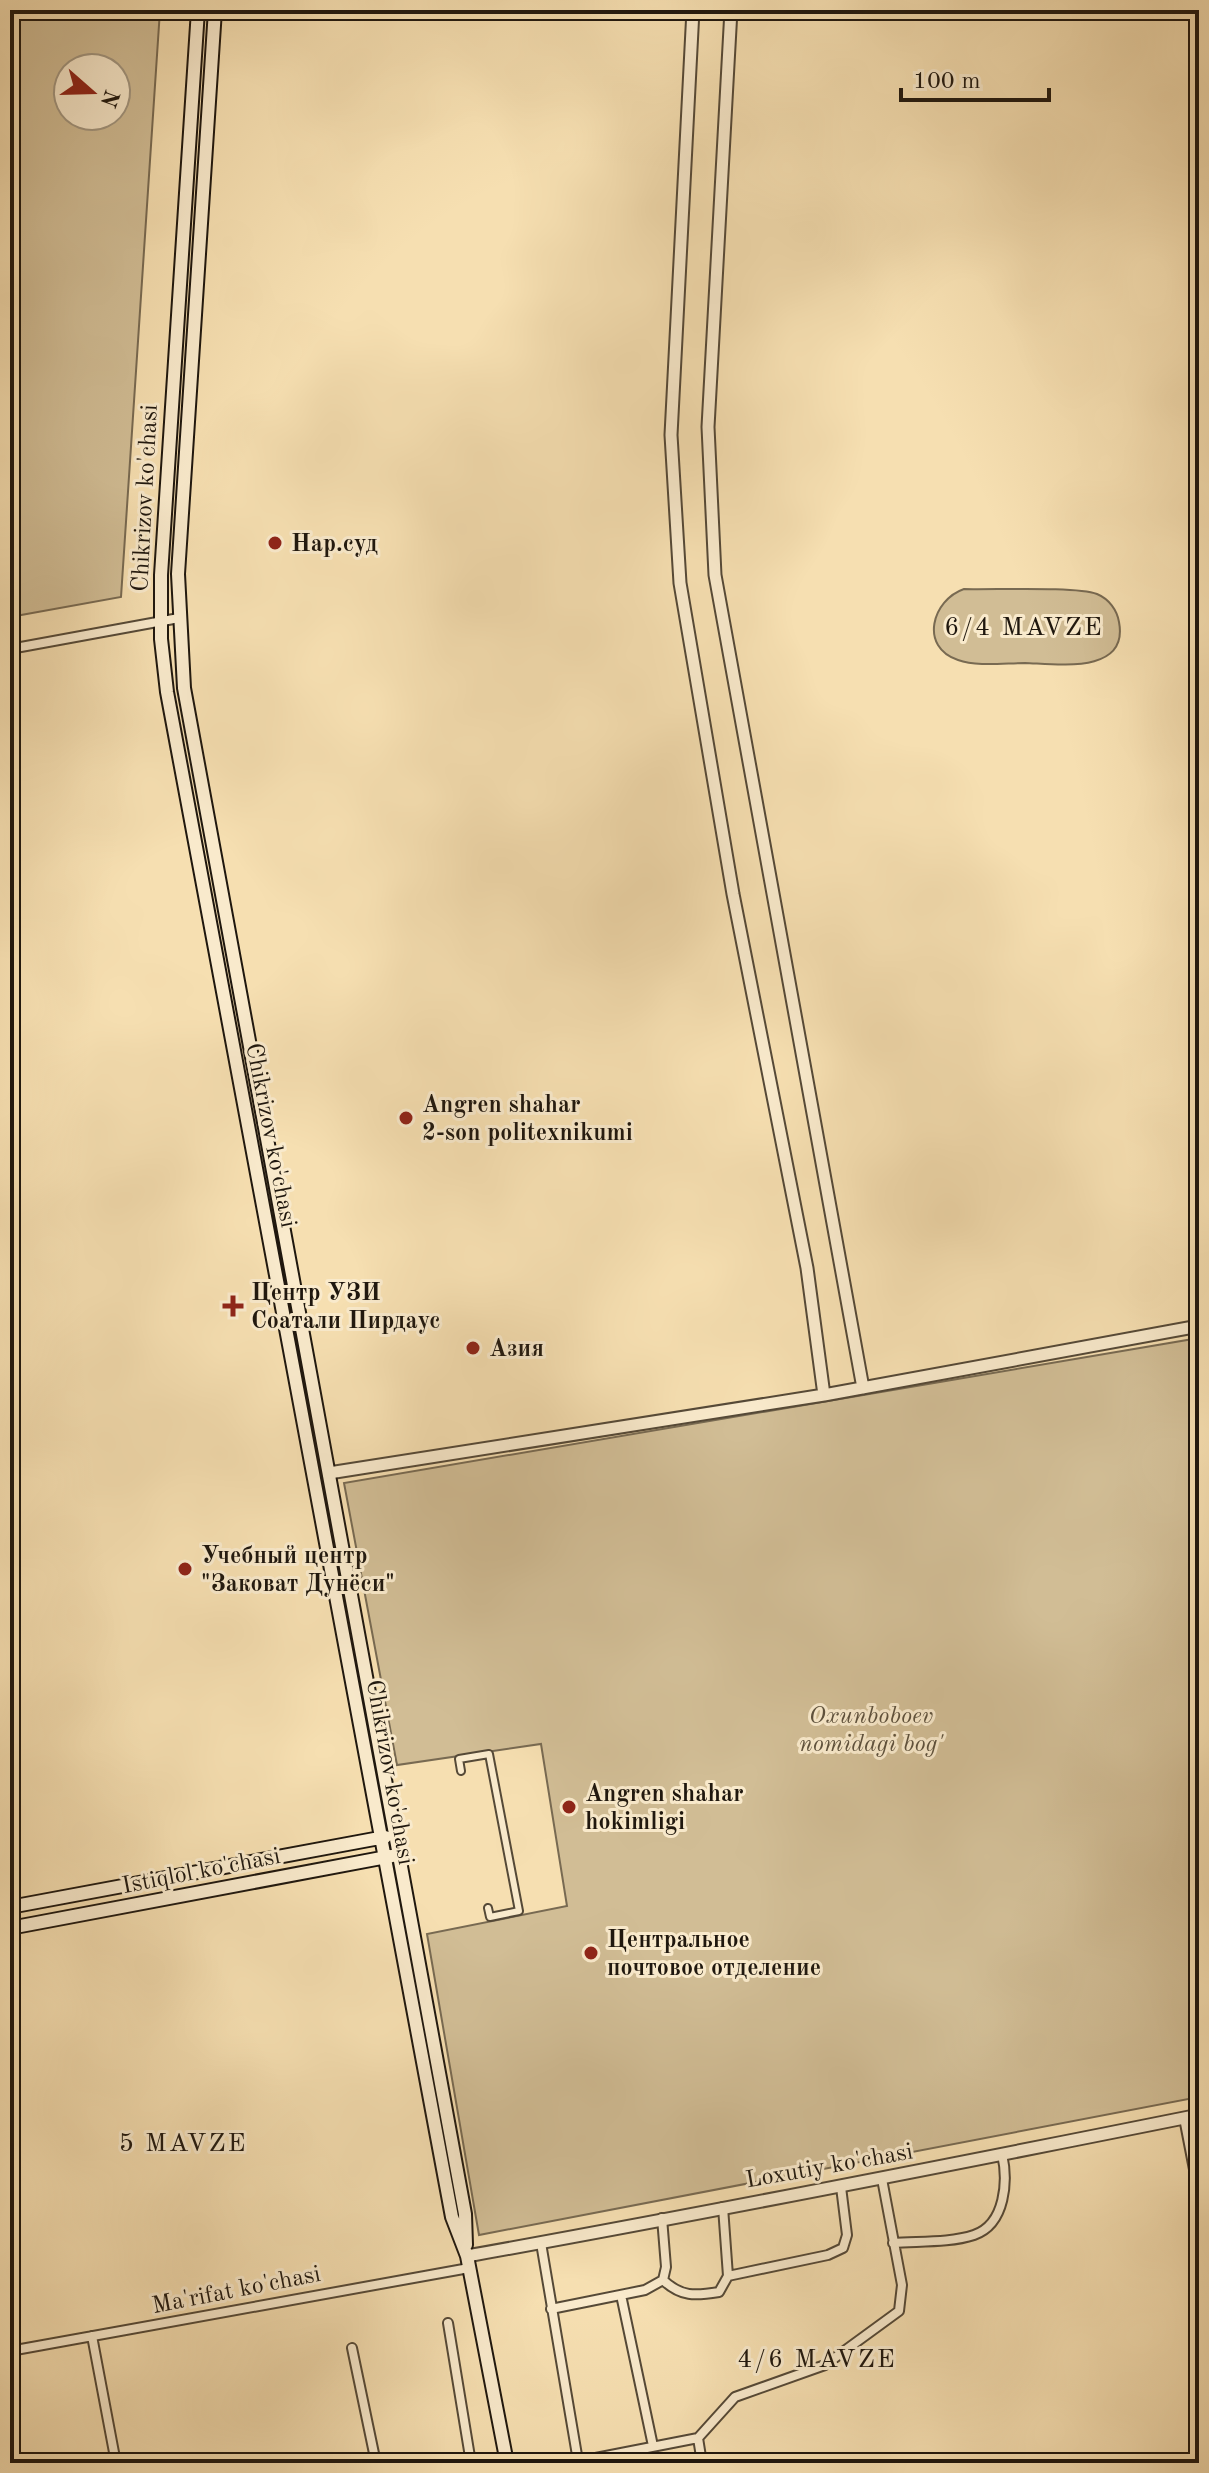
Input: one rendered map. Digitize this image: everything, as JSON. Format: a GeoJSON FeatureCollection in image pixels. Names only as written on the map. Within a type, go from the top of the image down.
{"type":"FeatureCollection","features":[{"type":"Feature","properties":{"kind":"main road","name":"Chikrizov ko'chasi"},"geometry":{"type":"LineString","coordinates":[[198,10],[161,575],[167,692],[452,2217],[468,2262]]}},
{"type":"Feature","properties":{"kind":"main road","name":"Chikrizov ko'chasi"},"geometry":{"type":"LineString","coordinates":[[215,10],[178,574],[184,688],[387,1784],[465,2214],[468,2262],[507,2463]]}},
{"type":"Feature","properties":{"kind":"main road"},"geometry":{"type":"LineString","coordinates":[[371,1787],[387,1784]]}},
{"type":"Feature","properties":{"kind":"main road","name":"Istiqlol ko'chasi"},"geometry":{"type":"LineString","coordinates":[[10,1907],[396,1835]]}},
{"type":"Feature","properties":{"kind":"main road","name":"Istiqlol ko'chasi"},"geometry":{"type":"LineString","coordinates":[[10,1928],[399,1854]]}},
{"type":"Feature","properties":{"kind":"street"},"geometry":{"type":"LineString","coordinates":[[693,10],[671,435],[680,583],[733,894],[807,1268],[824,1395]]}},
{"type":"Feature","properties":{"kind":"street"},"geometry":{"type":"LineString","coordinates":[[731,10],[708,427],[715,575],[863,1388]]}},
{"type":"Feature","properties":{"kind":"street"},"geometry":{"type":"LineString","coordinates":[[10,649],[179,618]]}},
{"type":"Feature","properties":{"kind":"street"},"geometry":{"type":"LineString","coordinates":[[329,1473],[824,1395],[1199,1326]]}},
{"type":"Feature","properties":{"kind":"street"},"geometry":{"type":"LineString","coordinates":[[461,1771],[459,1759],[489,1754],[519,1911],[490,1917],[488,1908]]}},
{"type":"Feature","properties":{"kind":"street","name":"Loxutiy ko'chasi"},"geometry":{"type":"LineString","coordinates":[[468,2262],[662,2218],[841,2187],[1199,2115]]}},
{"type":"Feature","properties":{"kind":"street"},"geometry":{"type":"LineString","coordinates":[[1184,2118],[1199,2195]]}},
{"type":"Feature","properties":{"kind":"street"},"geometry":{"type":"LineString","coordinates":[[893,2243],[976,2235],[995,2218],[1006,2190],[1002,2154]]}},
{"type":"Feature","properties":{"kind":"street"},"geometry":{"type":"LineString","coordinates":[[541,2243],[574,2462],[617,2458],[653,2446],[698,2438],[735,2397],[825,2365],[899,2311],[902,2285],[882,2179]]}},
{"type":"Feature","properties":{"kind":"street"},"geometry":{"type":"LineString","coordinates":[[728,2276],[828,2255],[843,2248],[847,2235],[841,2187]]}},
{"type":"Feature","properties":{"kind":"street"},"geometry":{"type":"LineString","coordinates":[[663,2280],[677,2293],[698,2296],[719,2292],[728,2276],[723,2207]]}},
{"type":"Feature","properties":{"kind":"street"},"geometry":{"type":"LineString","coordinates":[[551,2309],[645,2290],[663,2280],[666,2267],[662,2218]]}},
{"type":"Feature","properties":{"kind":"street","name":"Ma'rifat ko'chasi"},"geometry":{"type":"LineString","coordinates":[[10,2351],[468,2262]]}},
{"type":"Feature","properties":{"kind":"street"},"geometry":{"type":"LineString","coordinates":[[621,2295],[653,2446]]}},
{"type":"Feature","properties":{"kind":"street"},"geometry":{"type":"LineString","coordinates":[[448,2323],[471,2463]]}},
{"type":"Feature","properties":{"kind":"street"},"geometry":{"type":"LineString","coordinates":[[92,2336],[116,2463]]}},
{"type":"Feature","properties":{"kind":"street"},"geometry":{"type":"LineString","coordinates":[[352,2348],[376,2463]]}},
{"type":"Feature","properties":{"kind":"street"},"geometry":{"type":"LineString","coordinates":[[698,2438],[702,2463]]}},
{"type":"Feature","properties":{"kind":"green space"},"geometry":{"type":"Polygon","coordinates":[[[10,10],[160,10],[121,597],[10,617],[10,10]]]}},
{"type":"Feature","properties":{"kind":"green space"},"geometry":{"type":"Polygon","coordinates":[[[964,589],[1053,589],[1097,594],[1109,602],[1116,613],[1119,639],[1113,651],[1102,659],[1087,663],[982,664],[958,660],[938,645],[934,624],[944,603],[964,589]]]}},
{"type":"Feature","properties":{"kind":"green space","name":"Oxunboboev nomidagi bog'"},"geometry":{"type":"Polygon","coordinates":[[[1199,1338],[1199,2097],[479,2235],[427,1934],[567,1906],[541,1744],[397,1765],[344,1483],[1199,1338]]]}},
{"type":"Feature","properties":{"kind":"place","name":"Нар.суд"},"geometry":{"type":"Point","coordinates":[275,543]}},
{"type":"Feature","properties":{"kind":"place","name":"Angren shahar 2-son politexnikumi"},"geometry":{"type":"Point","coordinates":[406,1118]}},
{"type":"Feature","properties":{"kind":"place","name":"Центр УЗИ Соатали Пирдаус"},"geometry":{"type":"Point","coordinates":[233,1306]}},
{"type":"Feature","properties":{"kind":"place","name":"Азия"},"geometry":{"type":"Point","coordinates":[473,1348]}},
{"type":"Feature","properties":{"kind":"place","name":"Учебный центр \"Заковат Дунёси\""},"geometry":{"type":"Point","coordinates":[185,1569]}},
{"type":"Feature","properties":{"kind":"place","name":"Angren shahar hokimligi"},"geometry":{"type":"Point","coordinates":[569,1807]}},
{"type":"Feature","properties":{"kind":"place","name":"Центральное почтовое отделение"},"geometry":{"type":"Point","coordinates":[591,1953]}},
{"type":"Feature","properties":{"kind":"district","name":"6/4 MAVZE"},"geometry":{"type":"Point","coordinates":[1024,626]}},
{"type":"Feature","properties":{"kind":"district","name":"5 MAVZE"},"geometry":{"type":"Point","coordinates":[183,2142]}},
{"type":"Feature","properties":{"kind":"district","name":"4/6 MAVZE"},"geometry":{"type":"Point","coordinates":[817,2358]}}]}
